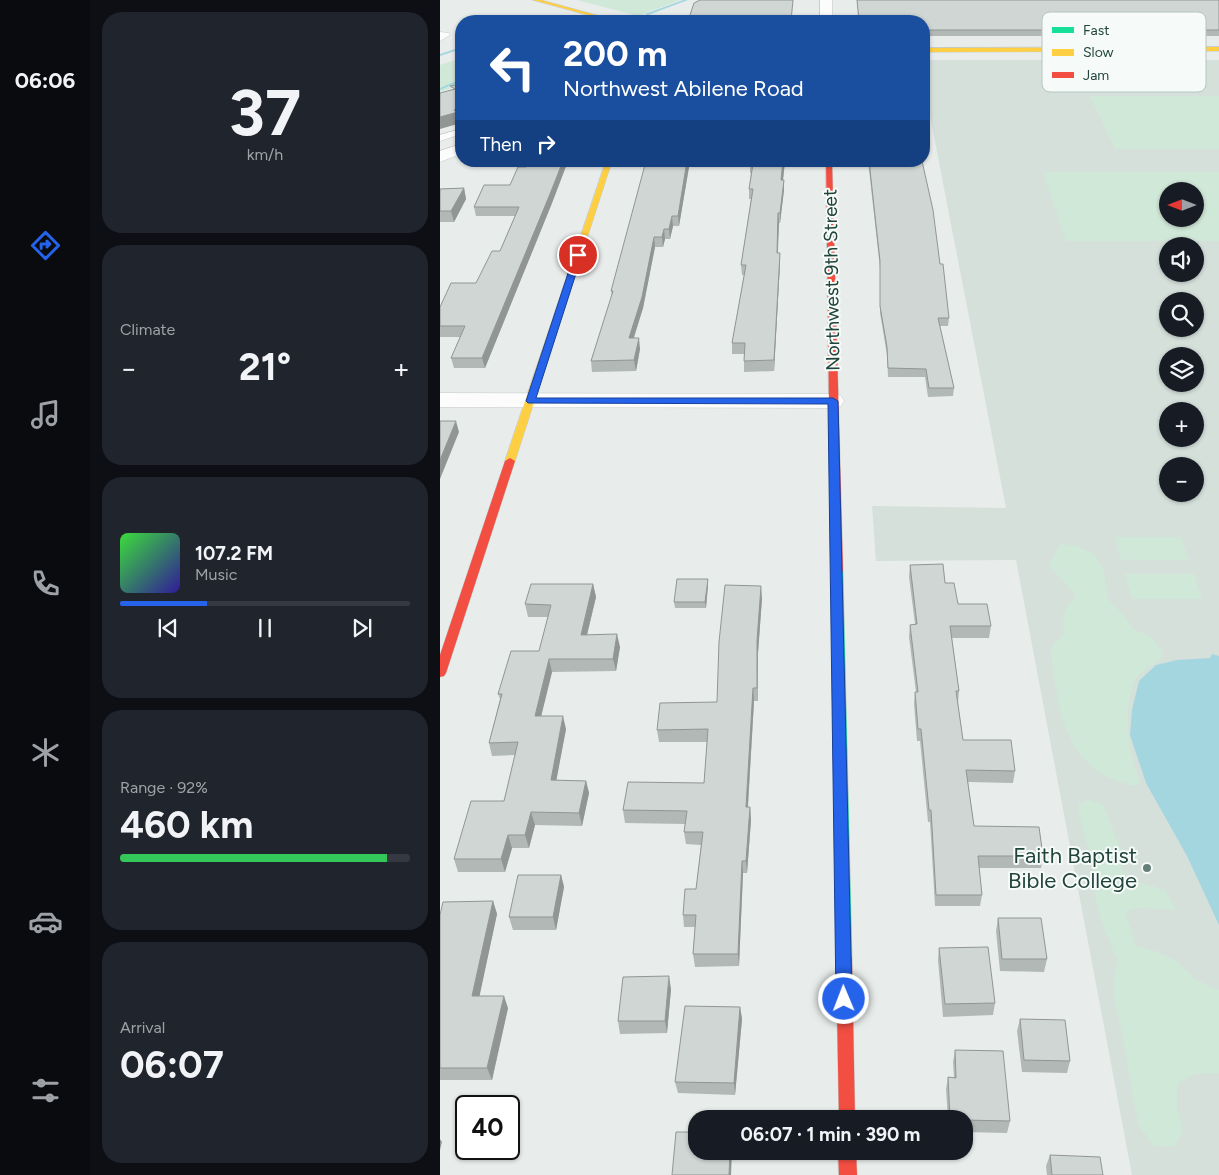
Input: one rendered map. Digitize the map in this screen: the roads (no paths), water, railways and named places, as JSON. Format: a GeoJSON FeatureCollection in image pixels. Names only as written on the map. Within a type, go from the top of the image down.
{"type":"FeatureCollection","features":[{"type":"Feature","properties":{"kind":"street"},"geometry":{"type":"LineString","coordinates":[[534,0],[592,15]]}},
{"type":"Feature","properties":{"kind":"street"},"geometry":{"type":"LineString","coordinates":[[826,0],[826,15]]}},
{"type":"Feature","properties":{"kind":"street"},"geometry":{"type":"LineString","coordinates":[[1206,49],[1219,49]]}},
{"type":"Feature","properties":{"kind":"street"},"geometry":{"type":"LineString","coordinates":[[930,50],[1042,50]]}},
{"type":"Feature","properties":{"kind":"street"},"geometry":{"type":"LineString","coordinates":[[440,157],[455,152]]}},
{"type":"Feature","properties":{"kind":"street"},"geometry":{"type":"LineString","coordinates":[[440,672],[607,167]]}},
{"type":"Feature","properties":{"kind":"street","name":"Northwest 9th Street"},"geometry":{"type":"LineString","coordinates":[[829,167],[847,1110]]}},
{"type":"Feature","properties":{"kind":"street"},"geometry":{"type":"LineString","coordinates":[[440,400],[833,401]]}},
{"type":"Feature","properties":{"kind":"street"},"geometry":{"type":"LineString","coordinates":[[847,1160],[848,1175]]}},
{"type":"Feature","properties":{"kind":"lane"},"geometry":{"type":"LineString","coordinates":[[440,34],[446,35],[440,39]]}},
{"type":"Feature","properties":{"kind":"lane"},"geometry":{"type":"LineString","coordinates":[[440,138],[455,133]]}},
{"type":"Feature","properties":{"kind":"water"},"geometry":{"type":"Polygon","coordinates":[[[1212,654],[1219,656],[1219,925],[1187,856],[1146,783],[1130,735],[1132,710],[1139,681],[1156,665],[1177,660],[1210,658],[1212,654]]]}},
{"type":"Feature","properties":{"kind":"waterway"},"geometry":{"type":"LineString","coordinates":[[647,14],[686,0]]}},
{"type":"Feature","properties":{"kind":"waterway"},"geometry":{"type":"LineString","coordinates":[[440,55],[455,50]]}},
{"type":"Feature","properties":{"kind":"waterway"},"geometry":{"type":"LineString","coordinates":[[440,89],[455,83]]}},
{"type":"Feature","properties":{"kind":"place","name":"Faith Baptist Bible College"},"geometry":{"type":"Point","coordinates":[1147,868]}}]}
